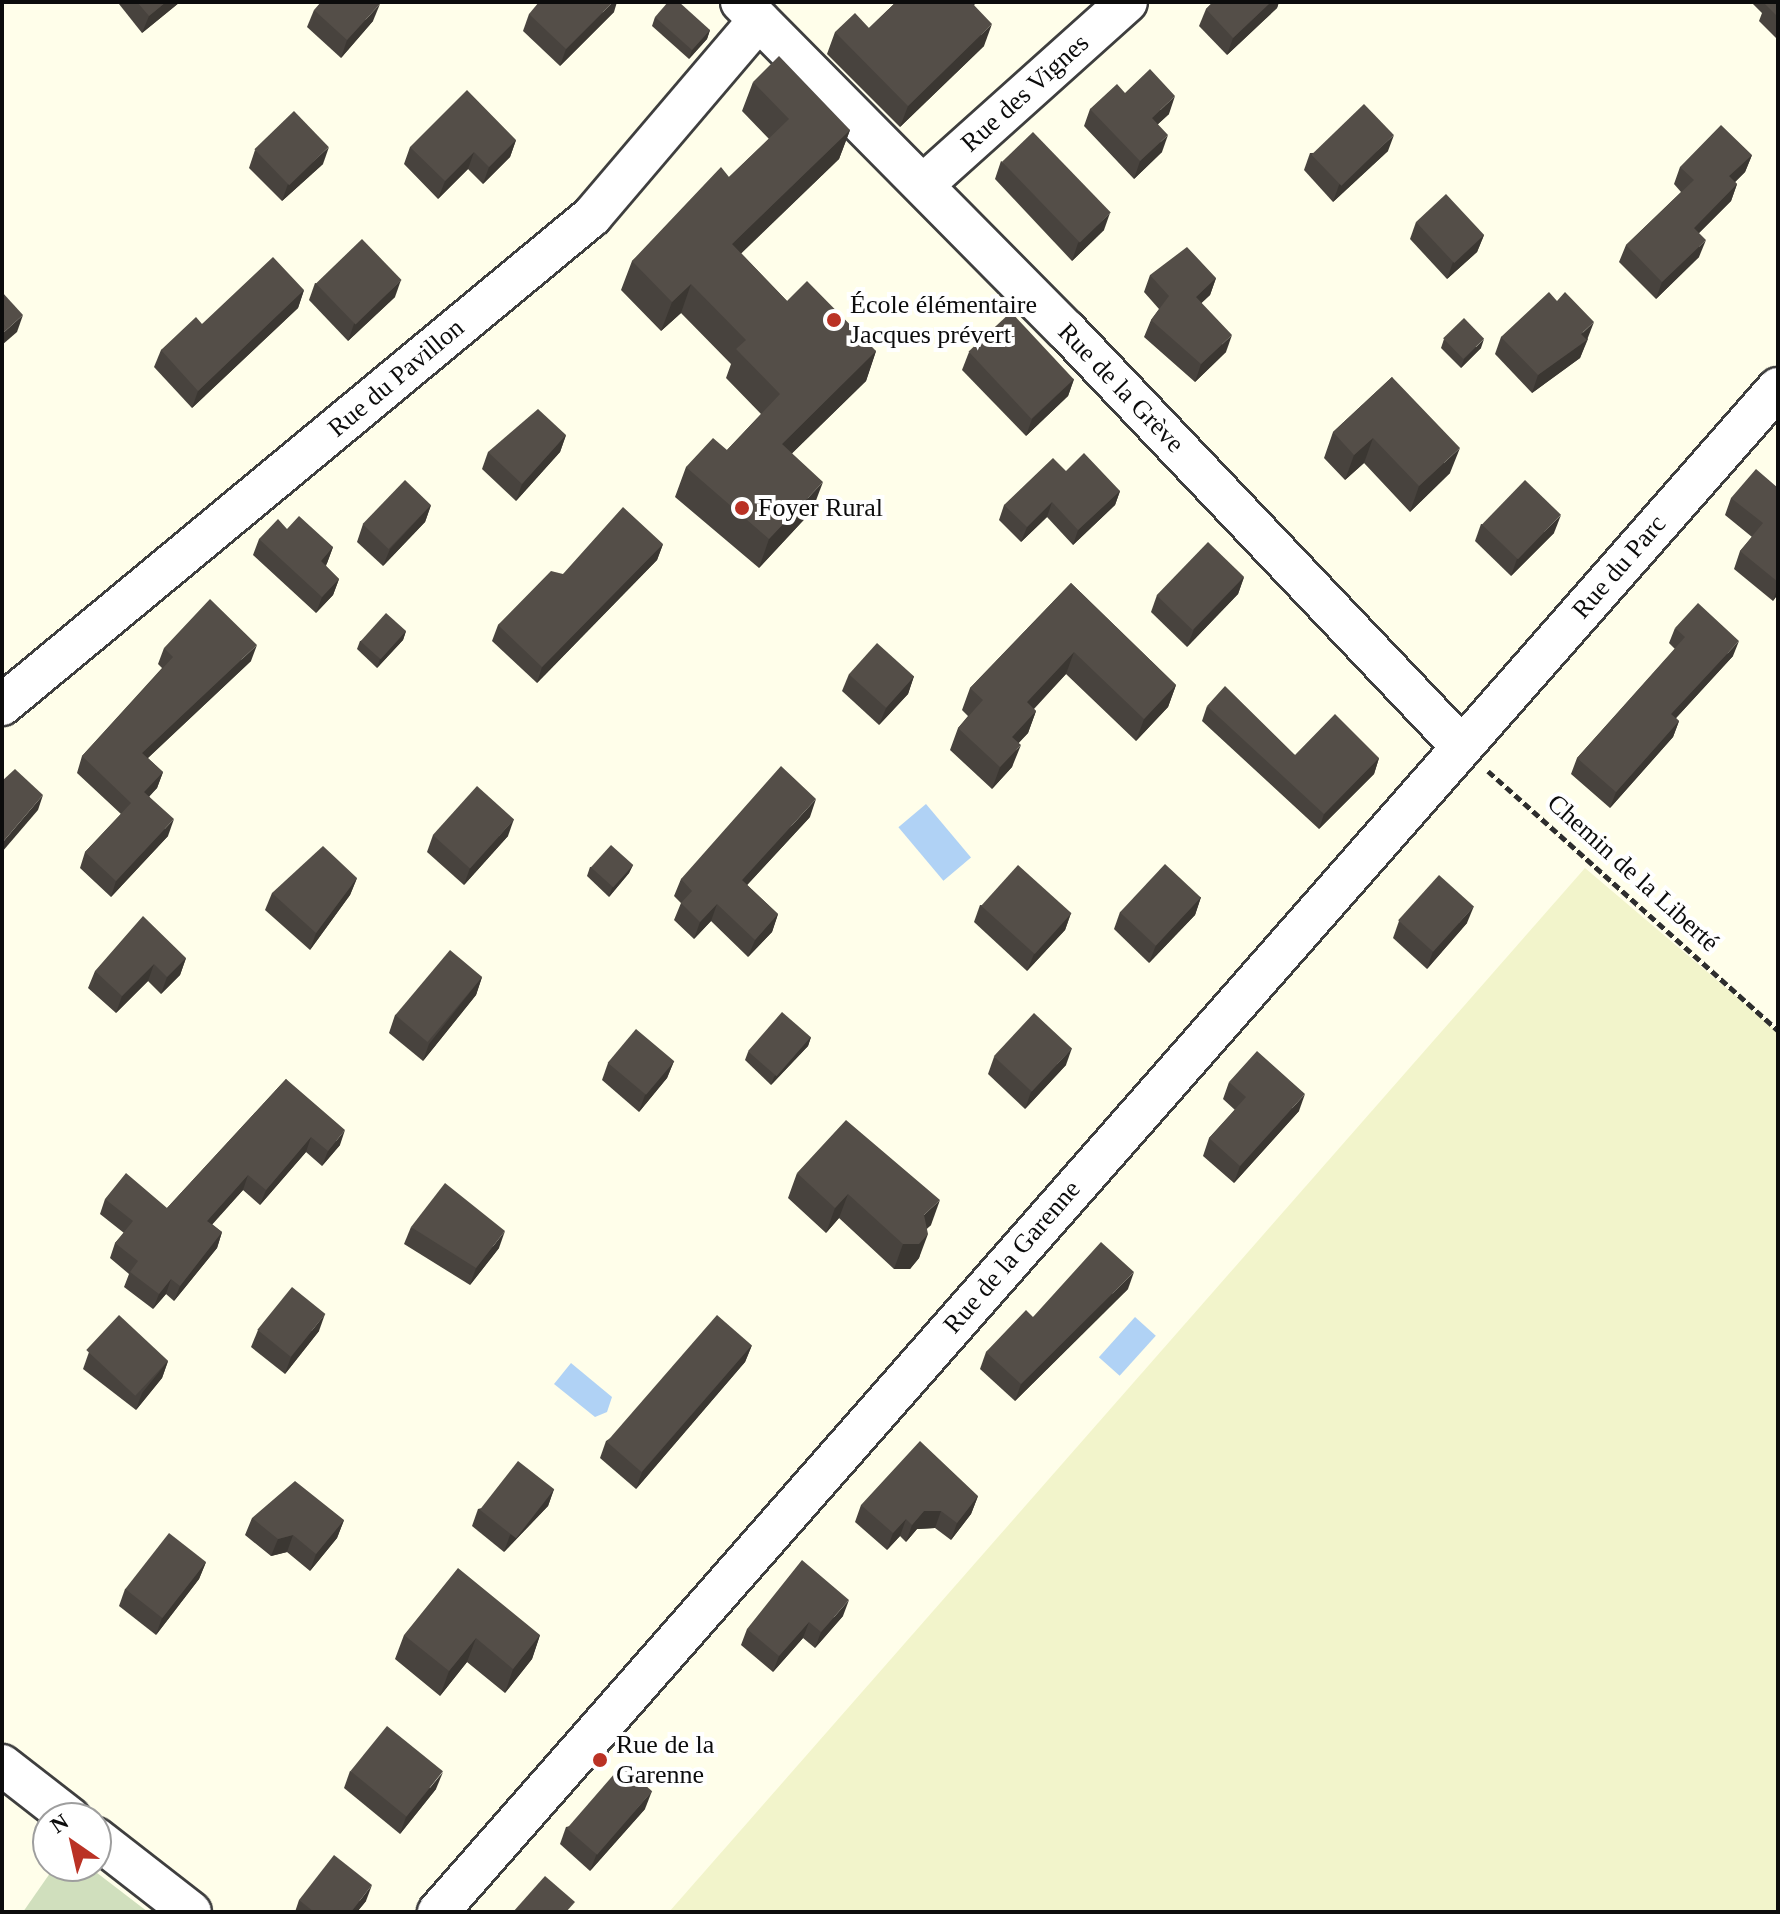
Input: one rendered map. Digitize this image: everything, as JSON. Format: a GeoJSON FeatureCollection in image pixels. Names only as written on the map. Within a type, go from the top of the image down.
{"type":"FeatureCollection","features":[{"type":"Feature","properties":{"kind":"street","name":"Rue des Vignes"},"geometry":{"type":"LineString","coordinates":[[923,185],[1127,2]]}},
{"type":"Feature","properties":{"kind":"street","name":"Rue de la Grève"},"geometry":{"type":"LineString","coordinates":[[750,11],[923,185],[1461,746]]}},
{"type":"Feature","properties":{"kind":"street","name":"Rue du Pavillon"},"geometry":{"type":"LineString","coordinates":[[2,705],[592,216],[750,11]]}},
{"type":"Feature","properties":{"kind":"street","name":"Rue du Parc"},"geometry":{"type":"LineString","coordinates":[[1461,746],[1778,388]]}},
{"type":"Feature","properties":{"kind":"street","name":"Rue de la Garenne"},"geometry":{"type":"LineString","coordinates":[[438,1912],[1461,746]]}},
{"type":"Feature","properties":{"kind":"street"},"geometry":{"type":"LineString","coordinates":[[2,1765],[49,1802]]}},
{"type":"Feature","properties":{"kind":"street"},"geometry":{"type":"LineString","coordinates":[[112,1850],[191,1912]]}},
{"type":"Feature","properties":{"kind":"path","name":"Chemin de la Liberté"},"geometry":{"type":"LineString","coordinates":[[1461,746],[1778,1030]]}},
{"type":"Feature","properties":{"kind":"green space"},"geometry":{"type":"Polygon","coordinates":[[[1585,868],[1778,1032],[1778,1912],[669,1912],[1585,868]]]}},
{"type":"Feature","properties":{"kind":"green space"},"geometry":{"type":"Polygon","coordinates":[[[44,1882],[109,1882],[148,1912],[23,1912],[44,1882]]]}},
{"type":"Feature","properties":{"kind":"water"},"geometry":{"type":"Polygon","coordinates":[[[926,804],[971,858],[943,881],[898,827],[926,804]]]}},
{"type":"Feature","properties":{"kind":"water"},"geometry":{"type":"Polygon","coordinates":[[[1135,1317],[1156,1336],[1120,1376],[1099,1357],[1135,1317]]]}},
{"type":"Feature","properties":{"kind":"water"},"geometry":{"type":"Polygon","coordinates":[[[571,1363],[612,1397],[607,1412],[595,1417],[554,1384],[571,1363]]]}},
{"type":"Feature","properties":{"kind":"building"},"geometry":{"type":"Polygon","coordinates":[[[137,2],[166,2],[149,16],[137,2]]]}},
{"type":"Feature","properties":{"kind":"building"},"geometry":{"type":"Polygon","coordinates":[[[321,2],[380,4],[347,40],[314,10],[321,2]]]}},
{"type":"Feature","properties":{"kind":"building"},"geometry":{"type":"Polygon","coordinates":[[[539,2],[613,2],[566,49],[529,14],[539,2]]]}},
{"type":"Feature","properties":{"kind":"building"},"geometry":{"type":"Polygon","coordinates":[[[668,2],[679,2],[710,30],[692,50],[655,17],[668,2]]]}},
{"type":"Feature","properties":{"kind":"building"},"geometry":{"type":"Polygon","coordinates":[[[896,2],[971,2],[992,24],[908,106],[835,32],[855,13],[869,28],[896,2]]]}},
{"type":"Feature","properties":{"kind":"building"},"geometry":{"type":"Polygon","coordinates":[[[1213,2],[1271,2],[1233,38],[1206,9],[1213,2]]]}},
{"type":"Feature","properties":{"kind":"building"},"geometry":{"type":"Polygon","coordinates":[[[1778,2],[1778,17],[1765,4],[1778,2]]]}},
{"type":"Feature","properties":{"kind":"building"},"geometry":{"type":"Polygon","coordinates":[[[779,56],[850,130],[732,244],[787,301],[807,281],[876,351],[782,444],[823,482],[769,539],[686,467],[713,438],[727,450],[780,394],[736,349],[746,340],[691,284],[672,302],[632,261],[721,167],[729,177],[789,119],[753,82],[779,56]]]}},
{"type":"Feature","properties":{"kind":"building"},"geometry":{"type":"Polygon","coordinates":[[[1150,69],[1175,96],[1152,118],[1168,135],[1140,161],[1090,109],[1117,84],[1125,93],[1150,69]]]}},
{"type":"Feature","properties":{"kind":"building"},"geometry":{"type":"Polygon","coordinates":[[[467,90],[516,140],[489,167],[474,152],[445,181],[410,147],[467,90]]]}},
{"type":"Feature","properties":{"kind":"building"},"geometry":{"type":"Polygon","coordinates":[[[1364,104],[1394,135],[1341,186],[1311,155],[1364,104]]]}},
{"type":"Feature","properties":{"kind":"building"},"geometry":{"type":"Polygon","coordinates":[[[294,111],[329,147],[289,185],[254,149],[294,111]]]}},
{"type":"Feature","properties":{"kind":"building"},"geometry":{"type":"Polygon","coordinates":[[[1721,125],[1752,155],[1729,176],[1737,184],[1694,228],[1706,240],[1662,282],[1626,245],[1694,180],[1680,167],[1721,125]]]}},
{"type":"Feature","properties":{"kind":"building"},"geometry":{"type":"Polygon","coordinates":[[[1033,132],[1111,213],[1080,242],[1002,162],[1033,132]]]}},
{"type":"Feature","properties":{"kind":"building"},"geometry":{"type":"Polygon","coordinates":[[[1446,194],[1484,235],[1454,263],[1416,222],[1446,194]]]}},
{"type":"Feature","properties":{"kind":"building"},"geometry":{"type":"Polygon","coordinates":[[[362,239],[402,280],[356,324],[316,283],[362,239]]]}},
{"type":"Feature","properties":{"kind":"building"},"geometry":{"type":"Polygon","coordinates":[[[1187,247],[1216,278],[1196,297],[1232,335],[1201,364],[1151,320],[1169,296],[1150,275],[1187,247]]]}},
{"type":"Feature","properties":{"kind":"building"},"geometry":{"type":"Polygon","coordinates":[[[273,257],[304,290],[198,391],[161,350],[196,317],[202,324],[273,257]]]}},
{"type":"Feature","properties":{"kind":"building"},"geometry":{"type":"Polygon","coordinates":[[[2,292],[23,315],[2,334],[2,292]]]}},
{"type":"Feature","properties":{"kind":"building"},"geometry":{"type":"Polygon","coordinates":[[[1549,292],[1557,301],[1565,292],[1594,322],[1581,334],[1587,340],[1538,375],[1501,337],[1549,292]]]}},
{"type":"Feature","properties":{"kind":"building"},"geometry":{"type":"Polygon","coordinates":[[[1011,312],[1074,379],[1031,419],[969,352],[1011,312]]]}},
{"type":"Feature","properties":{"kind":"building"},"geometry":{"type":"Polygon","coordinates":[[[1464,318],[1484,339],[1463,359],[1443,338],[1464,318]]]}},
{"type":"Feature","properties":{"kind":"building"},"geometry":{"type":"Polygon","coordinates":[[[1392,377],[1460,448],[1419,486],[1373,438],[1354,455],[1333,432],[1392,377]]]}},
{"type":"Feature","properties":{"kind":"building"},"geometry":{"type":"Polygon","coordinates":[[[538,409],[566,435],[522,484],[488,452],[538,409]]]}},
{"type":"Feature","properties":{"kind":"building"},"geometry":{"type":"Polygon","coordinates":[[[1084,453],[1120,491],[1078,530],[1052,502],[1027,527],[1004,505],[1053,458],[1066,471],[1084,453]]]}},
{"type":"Feature","properties":{"kind":"building"},"geometry":{"type":"Polygon","coordinates":[[[1756,469],[1778,488],[1778,582],[1740,551],[1763,523],[1731,498],[1756,469]]]}},
{"type":"Feature","properties":{"kind":"building"},"geometry":{"type":"Polygon","coordinates":[[[405,480],[431,505],[389,549],[363,524],[405,480]]]}},
{"type":"Feature","properties":{"kind":"building"},"geometry":{"type":"Polygon","coordinates":[[[1525,480],[1561,515],[1518,559],[1482,525],[1525,480]]]}},
{"type":"Feature","properties":{"kind":"building"},"geometry":{"type":"Polygon","coordinates":[[[623,507],[663,544],[542,667],[498,625],[551,571],[563,574],[623,507]]]}},
{"type":"Feature","properties":{"kind":"building"},"geometry":{"type":"Polygon","coordinates":[[[299,516],[333,547],[321,561],[339,579],[322,597],[259,539],[278,519],[287,529],[299,516]]]}},
{"type":"Feature","properties":{"kind":"building"},"geometry":{"type":"Polygon","coordinates":[[[1208,542],[1244,577],[1193,630],[1157,595],[1208,542]]]}},
{"type":"Feature","properties":{"kind":"building"},"geometry":{"type":"Polygon","coordinates":[[[1071,583],[1176,685],[1144,719],[1074,652],[1027,702],[1036,711],[1012,737],[1021,745],[1000,767],[958,728],[983,700],[970,688],[1071,583]]]}},
{"type":"Feature","properties":{"kind":"building"},"geometry":{"type":"Polygon","coordinates":[[[210,599],[257,645],[142,753],[163,772],[144,792],[174,819],[116,881],[85,852],[131,803],[82,756],[173,657],[164,648],[210,599]]]}},
{"type":"Feature","properties":{"kind":"building"},"geometry":{"type":"Polygon","coordinates":[[[1698,603],[1739,641],[1671,714],[1679,721],[1616,792],[1577,758],[1685,637],[1675,628],[1698,603]]]}},
{"type":"Feature","properties":{"kind":"building"},"geometry":{"type":"Polygon","coordinates":[[[386,613],[406,631],[381,659],[361,641],[386,613]]]}},
{"type":"Feature","properties":{"kind":"building"},"geometry":{"type":"Polygon","coordinates":[[[877,643],[914,676],[886,708],[849,674],[877,643]]]}},
{"type":"Feature","properties":{"kind":"building"},"geometry":{"type":"Polygon","coordinates":[[[1225,686],[1295,755],[1335,714],[1379,758],[1324,814],[1207,706],[1225,686]]]}},
{"type":"Feature","properties":{"kind":"building"},"geometry":{"type":"Polygon","coordinates":[[[781,766],[816,799],[742,880],[778,914],[755,940],[717,904],[700,922],[681,903],[692,891],[681,879],[781,766]]]}},
{"type":"Feature","properties":{"kind":"building"},"geometry":{"type":"Polygon","coordinates":[[[15,769],[43,795],[2,843],[2,781],[15,769]]]}},
{"type":"Feature","properties":{"kind":"building"},"geometry":{"type":"Polygon","coordinates":[[[477,786],[514,819],[470,869],[433,835],[477,786]]]}},
{"type":"Feature","properties":{"kind":"building"},"geometry":{"type":"Polygon","coordinates":[[[611,845],[633,865],[613,887],[591,867],[611,845]]]}},
{"type":"Feature","properties":{"kind":"building"},"geometry":{"type":"Polygon","coordinates":[[[323,846],[357,878],[316,933],[272,893],[323,846]]]}},
{"type":"Feature","properties":{"kind":"building"},"geometry":{"type":"Polygon","coordinates":[[[1165,864],[1201,897],[1156,946],[1120,912],[1165,864]]]}},
{"type":"Feature","properties":{"kind":"building"},"geometry":{"type":"Polygon","coordinates":[[[1018,865],[1072,913],[1035,954],[981,906],[1018,865]]]}},
{"type":"Feature","properties":{"kind":"building"},"geometry":{"type":"Polygon","coordinates":[[[1439,875],[1474,906],[1433,952],[1398,920],[1439,875]]]}},
{"type":"Feature","properties":{"kind":"building"},"geometry":{"type":"Polygon","coordinates":[[[143,916],[186,958],[167,977],[154,964],[122,996],[95,971],[143,916]]]}},
{"type":"Feature","properties":{"kind":"building"},"geometry":{"type":"Polygon","coordinates":[[[450,950],[482,977],[428,1042],[395,1015],[450,950]]]}},
{"type":"Feature","properties":{"kind":"building"},"geometry":{"type":"Polygon","coordinates":[[[782,1012],[811,1037],[777,1076],[748,1051],[782,1012]]]}},
{"type":"Feature","properties":{"kind":"building"},"geometry":{"type":"Polygon","coordinates":[[[1034,1013],[1072,1048],[1032,1092],[994,1056],[1034,1013]]]}},
{"type":"Feature","properties":{"kind":"building"},"geometry":{"type":"Polygon","coordinates":[[[636,1029],[674,1061],[646,1095],[608,1063],[636,1029]]]}},
{"type":"Feature","properties":{"kind":"building"},"geometry":{"type":"Polygon","coordinates":[[[1257,1051],[1305,1094],[1240,1166],[1209,1138],[1246,1097],[1229,1082],[1257,1051]]]}},
{"type":"Feature","properties":{"kind":"building"},"geometry":{"type":"Polygon","coordinates":[[[286,1079],[345,1130],[328,1151],[311,1137],[266,1190],[248,1175],[207,1221],[222,1232],[180,1286],[171,1279],[159,1294],[130,1272],[138,1261],[115,1243],[133,1221],[105,1199],[126,1173],[167,1208],[286,1079]]]}},
{"type":"Feature","properties":{"kind":"building"},"geometry":{"type":"Polygon","coordinates":[[[846,1120],[940,1200],[924,1215],[928,1234],[919,1244],[903,1244],[848,1194],[835,1208],[797,1173],[846,1120]]]}},
{"type":"Feature","properties":{"kind":"building"},"geometry":{"type":"Polygon","coordinates":[[[445,1183],[505,1231],[476,1268],[411,1227],[445,1183]]]}},
{"type":"Feature","properties":{"kind":"building"},"geometry":{"type":"Polygon","coordinates":[[[1101,1242],[1134,1272],[1021,1384],[986,1352],[1026,1310],[1033,1317],[1101,1242]]]}},
{"type":"Feature","properties":{"kind":"building"},"geometry":{"type":"Polygon","coordinates":[[[292,1287],[325,1314],[291,1357],[257,1330],[292,1287]]]}},
{"type":"Feature","properties":{"kind":"building"},"geometry":{"type":"Polygon","coordinates":[[[119,1315],[168,1361],[135,1396],[86,1350],[119,1315]]]}},
{"type":"Feature","properties":{"kind":"building"},"geometry":{"type":"Polygon","coordinates":[[[717,1315],[752,1345],[641,1472],[607,1442],[717,1315]]]}},
{"type":"Feature","properties":{"kind":"building"},"geometry":{"type":"Polygon","coordinates":[[[920,1441],[978,1496],[957,1523],[941,1511],[924,1511],[912,1525],[906,1519],[893,1533],[861,1505],[920,1441]]]}},
{"type":"Feature","properties":{"kind":"building"},"geometry":{"type":"Polygon","coordinates":[[[518,1461],[554,1489],[516,1538],[480,1510],[518,1461]]]}},
{"type":"Feature","properties":{"kind":"building"},"geometry":{"type":"Polygon","coordinates":[[[295,1481],[344,1520],[316,1554],[293,1535],[278,1539],[252,1518],[295,1481]]]}},
{"type":"Feature","properties":{"kind":"building"},"geometry":{"type":"Polygon","coordinates":[[[169,1533],[206,1562],[162,1618],[125,1589],[169,1533]]]}},
{"type":"Feature","properties":{"kind":"building"},"geometry":{"type":"Polygon","coordinates":[[[802,1560],[849,1600],[821,1632],[809,1622],[779,1656],[747,1629],[802,1560]]]}},
{"type":"Feature","properties":{"kind":"building"},"geometry":{"type":"Polygon","coordinates":[[[458,1568],[540,1635],[513,1669],[476,1638],[449,1671],[404,1635],[458,1568]]]}},
{"type":"Feature","properties":{"kind":"building"},"geometry":{"type":"Polygon","coordinates":[[[387,1726],[443,1771],[406,1816],[350,1771],[387,1726]]]}},
{"type":"Feature","properties":{"kind":"building"},"geometry":{"type":"Polygon","coordinates":[[[622,1765],[652,1791],[597,1855],[567,1828],[622,1765]]]}},
{"type":"Feature","properties":{"kind":"building"},"geometry":{"type":"Polygon","coordinates":[[[334,1855],[372,1885],[351,1912],[314,1912],[299,1900],[334,1855]]]}},
{"type":"Feature","properties":{"kind":"building"},"geometry":{"type":"Polygon","coordinates":[[[545,1876],[575,1902],[566,1912],[513,1912],[545,1876]]]}},
{"type":"Feature","properties":{"kind":"place","name":"École élémentaire Jacques prévert"},"geometry":{"type":"Point","coordinates":[834,320]}},
{"type":"Feature","properties":{"kind":"place","name":"Foyer Rural"},"geometry":{"type":"Point","coordinates":[742,508]}},
{"type":"Feature","properties":{"kind":"place","name":"Rue de la Garenne"},"geometry":{"type":"Point","coordinates":[600,1760]}}]}
